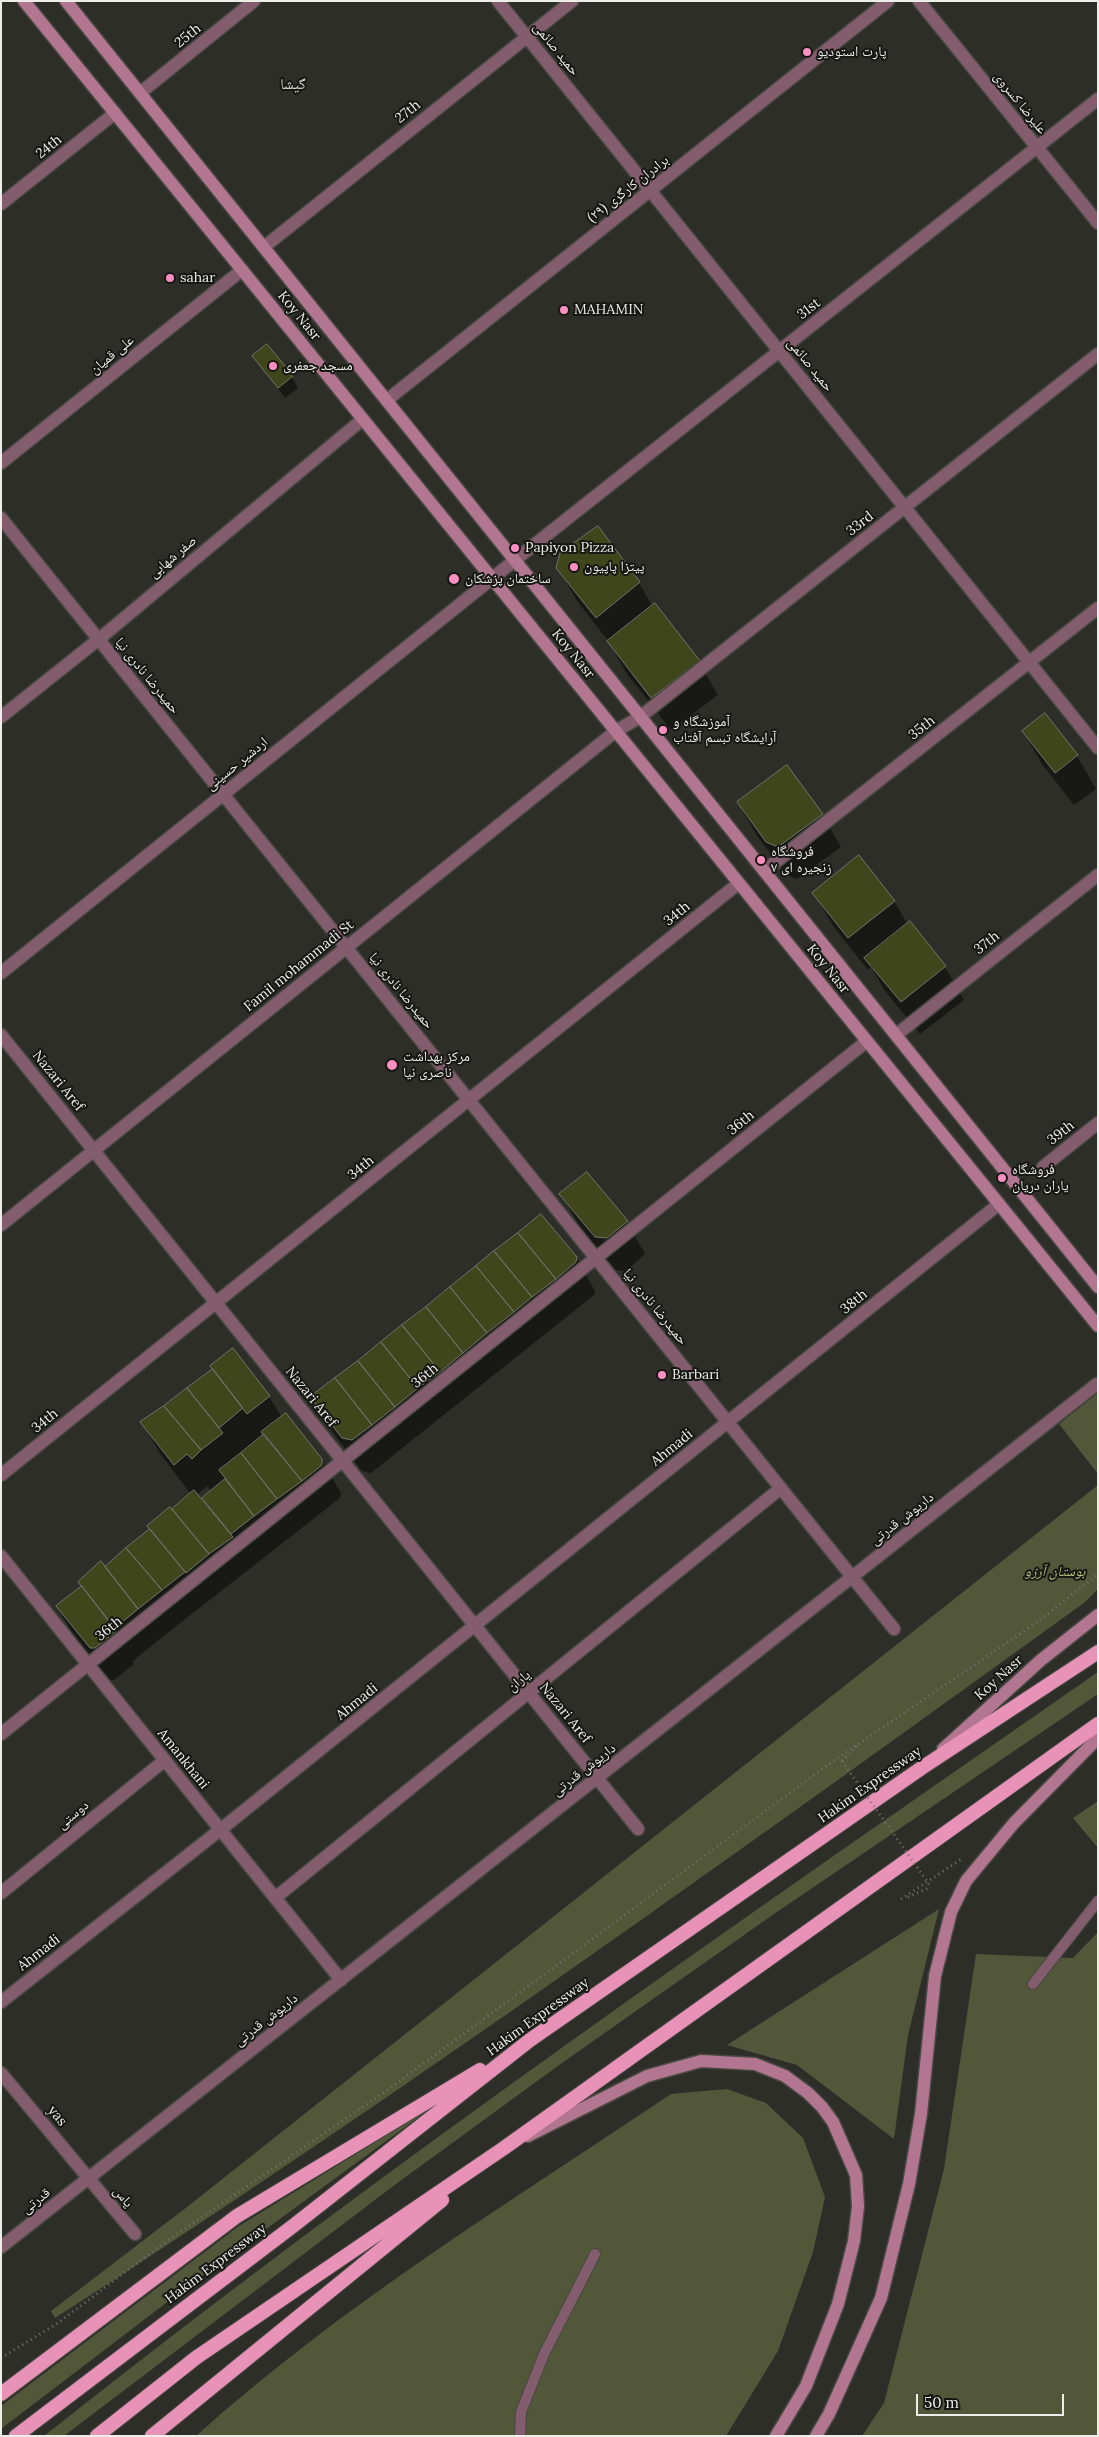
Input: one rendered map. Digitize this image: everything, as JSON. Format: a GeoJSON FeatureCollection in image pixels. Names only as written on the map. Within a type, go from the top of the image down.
{"type":"FeatureCollection","features":[{"type":"Feature","properties":{"kind":"highway","name":"Hakim Expressway"},"geometry":{"type":"LineString","coordinates":[[16,2436],[293,2226],[530,2040],[923,1767],[1098,1652]]}},
{"type":"Feature","properties":{"kind":"highway"},"geometry":{"type":"LineString","coordinates":[[97,2436],[197,2357],[504,2148],[1098,1724]]}},
{"type":"Feature","properties":{"kind":"highway"},"geometry":{"type":"LineString","coordinates":[[1,2394],[237,2216],[530,2040]]}},
{"type":"Feature","properties":{"kind":"highway"},"geometry":{"type":"LineString","coordinates":[[152,2436],[360,2268],[504,2148]]}},
{"type":"Feature","properties":{"kind":"highway"},"geometry":{"type":"LineString","coordinates":[[1,2382],[46,2359]]}},
{"type":"Feature","properties":{"kind":"main road","name":"Koy Nasr"},"geometry":{"type":"LineString","coordinates":[[24,1],[1098,1326]]}},
{"type":"Feature","properties":{"kind":"main road","name":"Koy Nasr"},"geometry":{"type":"LineString","coordinates":[[66,1],[1098,1287]]}},
{"type":"Feature","properties":{"kind":"main road","name":"Koy Nasr"},"geometry":{"type":"LineString","coordinates":[[923,1767],[1041,1660],[1098,1615]]}},
{"type":"Feature","properties":{"kind":"main road"},"geometry":{"type":"LineString","coordinates":[[816,2436],[829,2414],[881,2298],[909,2184],[920,2114],[934,1976],[951,1912],[966,1881],[1014,1823],[1098,1738]]}},
{"type":"Feature","properties":{"kind":"main road"},"geometry":{"type":"LineString","coordinates":[[504,2148],[647,2076],[701,2061],[755,2064],[785,2076],[822,2107],[833,2122],[856,2175],[858,2206],[854,2241],[838,2304],[806,2386],[776,2436]]}},
{"type":"Feature","properties":{"kind":"street","name":"25th"},"geometry":{"type":"LineString","coordinates":[[140,93],[254,1]]}},
{"type":"Feature","properties":{"kind":"street","name":"حمید صائمی"},"geometry":{"type":"LineString","coordinates":[[498,1],[1098,748]]}},
{"type":"Feature","properties":{"kind":"street","name":"27th"},"geometry":{"type":"LineString","coordinates":[[264,247],[572,1]]}},
{"type":"Feature","properties":{"kind":"street","name":"برادران کارگری (۲۹)"},"geometry":{"type":"LineString","coordinates":[[386,400],[888,1]]}},
{"type":"Feature","properties":{"kind":"street","name":"علیرضا کسروی"},"geometry":{"type":"LineString","coordinates":[[920,1],[1098,223]]}},
{"type":"Feature","properties":{"kind":"street","name":"31st"},"geometry":{"type":"LineString","coordinates":[[515,560],[1098,99]]}},
{"type":"Feature","properties":{"kind":"street","name":"24th"},"geometry":{"type":"LineString","coordinates":[[1,204],[115,113]]}},
{"type":"Feature","properties":{"kind":"street","name":"علی قمیان"},"geometry":{"type":"LineString","coordinates":[[1,463],[242,270]]}},
{"type":"Feature","properties":{"kind":"street","name":"33rd"},"geometry":{"type":"LineString","coordinates":[[616,731],[640,717],[1098,354]]}},
{"type":"Feature","properties":{"kind":"street","name":"صفر شهابی"},"geometry":{"type":"LineString","coordinates":[[1,717],[99,639],[363,419]]}},
{"type":"Feature","properties":{"kind":"street","name":"حمیدرضا نادری نیا"},"geometry":{"type":"LineString","coordinates":[[1,518],[894,1628]]}},
{"type":"Feature","properties":{"kind":"street","name":"اردشیر حسینی"},"geometry":{"type":"LineString","coordinates":[[1,973],[515,560]]}},
{"type":"Feature","properties":{"kind":"street","name":"35th"},"geometry":{"type":"LineString","coordinates":[[764,871],[1098,608]]}},
{"type":"Feature","properties":{"kind":"street","name":"Famil mohammadi St"},"geometry":{"type":"LineString","coordinates":[[1,1225],[616,731]]}},
{"type":"Feature","properties":{"kind":"street","name":"37th"},"geometry":{"type":"LineString","coordinates":[[896,1035],[1098,875]]}},
{"type":"Feature","properties":{"kind":"street","name":"34th"},"geometry":{"type":"LineString","coordinates":[[1,1475],[739,884]]}},
{"type":"Feature","properties":{"kind":"street","name":"Nazari Aref"},"geometry":{"type":"LineString","coordinates":[[1,1035],[638,1829]]}},
{"type":"Feature","properties":{"kind":"street","name":"36th"},"geometry":{"type":"LineString","coordinates":[[1,1734],[867,1041]]}},
{"type":"Feature","properties":{"kind":"street","name":"39th"},"geometry":{"type":"LineString","coordinates":[[1043,1167],[1098,1123]]}},
{"type":"Feature","properties":{"kind":"street","name":"38th"},"geometry":{"type":"LineString","coordinates":[[728,1422],[999,1204]]}},
{"type":"Feature","properties":{"kind":"street","name":"داریوش قدرتی"},"geometry":{"type":"LineString","coordinates":[[89,2179],[1097,1384]]}},
{"type":"Feature","properties":{"kind":"street","name":"Ahmadi"},"geometry":{"type":"LineString","coordinates":[[1,2002],[220,1830],[728,1422]]}},
{"type":"Feature","properties":{"kind":"street","name":"یاران"},"geometry":{"type":"LineString","coordinates":[[275,1898],[781,1488]]}},
{"type":"Feature","properties":{"kind":"street","name":"Amankhani"},"geometry":{"type":"LineString","coordinates":[[1,1556],[341,1980]]}},
{"type":"Feature","properties":{"kind":"street","name":"دوستی"},"geometry":{"type":"LineString","coordinates":[[1,1893],[164,1760]]}},
{"type":"Feature","properties":{"kind":"street","name":"yas"},"geometry":{"type":"LineString","coordinates":[[1,2073],[89,2179]]}},
{"type":"Feature","properties":{"kind":"street","name":"یاس"},"geometry":{"type":"LineString","coordinates":[[89,2179],[134,2234]]}},
{"type":"Feature","properties":{"kind":"street","name":"قدرتی"},"geometry":{"type":"LineString","coordinates":[[1,2247],[89,2179]]}},
{"type":"Feature","properties":{"kind":"lane"},"geometry":{"type":"LineString","coordinates":[[1033,1984],[1098,1901]]}},
{"type":"Feature","properties":{"kind":"lane"},"geometry":{"type":"LineString","coordinates":[[520,2436],[521,2412],[544,2354],[595,2254]]}},
{"type":"Feature","properties":{"kind":"path"},"geometry":{"type":"LineString","coordinates":[[1,2358],[58,2323],[156,2248],[390,2089],[866,1737],[1036,1623],[1098,1574]]}},
{"type":"Feature","properties":{"kind":"path"},"geometry":{"type":"LineString","coordinates":[[866,1737],[842,1761],[930,1888],[901,1900],[966,1856]]}},
{"type":"Feature","properties":{"kind":"green space"},"geometry":{"type":"Polygon","coordinates":[[[1098,1393],[1098,1474],[1059,1424],[1098,1393]]]}},
{"type":"Feature","properties":{"kind":"green space","name":"بوستان آرزو"},"geometry":{"type":"Polygon","coordinates":[[[1098,1485],[1098,1589],[1084,1603],[702,1877],[445,2057],[55,2318],[51,2311],[187,2207],[1098,1485]]]}},
{"type":"Feature","properties":{"kind":"green space"},"geometry":{"type":"Polygon","coordinates":[[[1098,1672],[1098,1694],[774,1914],[562,2063],[396,2184],[64,2436],[44,2436],[172,2336],[433,2141],[697,1952],[1098,1672]]]}},
{"type":"Feature","properties":{"kind":"green space"},"geometry":{"type":"Polygon","coordinates":[[[1098,1801],[1098,1848],[1073,1818],[1098,1801]]]}},
{"type":"Feature","properties":{"kind":"green space"},"geometry":{"type":"Polygon","coordinates":[[[939,1909],[908,2035],[894,2139],[797,2065],[727,2045],[939,1909]]]}},
{"type":"Feature","properties":{"kind":"green space"},"geometry":{"type":"Polygon","coordinates":[[[1098,1932],[1098,2436],[862,2436],[884,2403],[944,2169],[976,1954],[1073,1958],[1098,1932]]]}},
{"type":"Feature","properties":{"kind":"green space"},"geometry":{"type":"Polygon","coordinates":[[[727,2089],[766,2103],[803,2138],[825,2197],[813,2252],[778,2351],[726,2436],[196,2436],[251,2388],[367,2299],[671,2094],[727,2089]]]}},
{"type":"Feature","properties":{"kind":"green space"},"geometry":{"type":"Polygon","coordinates":[[[434,2106],[187,2287],[1,2429],[1,2406],[239,2226],[434,2106]]]}},
{"type":"Feature","properties":{"kind":"building","name":"مسجد جعفری"},"geometry":{"type":"Polygon","coordinates":[[[267,344],[293,376],[278,388],[252,356],[267,344]]]}},
{"type":"Feature","properties":{"kind":"building"},"geometry":{"type":"Polygon","coordinates":[[[598,526],[640,582],[596,618],[556,568],[560,553],[598,526]]]}},
{"type":"Feature","properties":{"kind":"building"},"geometry":{"type":"Polygon","coordinates":[[[655,603],[700,661],[651,698],[607,641],[655,603]]]}},
{"type":"Feature","properties":{"kind":"building"},"geometry":{"type":"Polygon","coordinates":[[[1045,713],[1078,755],[1055,773],[1022,731],[1045,713]]]}},
{"type":"Feature","properties":{"kind":"building"},"geometry":{"type":"Polygon","coordinates":[[[787,765],[823,814],[778,847],[766,842],[737,802],[787,765]]]}},
{"type":"Feature","properties":{"kind":"building"},"geometry":{"type":"Polygon","coordinates":[[[859,855],[895,901],[848,938],[812,893],[859,855]]]}},
{"type":"Feature","properties":{"kind":"building"},"geometry":{"type":"Polygon","coordinates":[[[910,921],[946,966],[901,1002],[864,958],[910,921]]]}},
{"type":"Feature","properties":{"kind":"building"},"geometry":{"type":"Polygon","coordinates":[[[587,1172],[628,1221],[607,1238],[595,1237],[559,1194],[587,1172]]]}},
{"type":"Feature","properties":{"kind":"building"},"geometry":{"type":"Polygon","coordinates":[[[541,1214],[577,1257],[576,1262],[556,1279],[518,1233],[541,1214]]]}},
{"type":"Feature","properties":{"kind":"building"},"geometry":{"type":"Polygon","coordinates":[[[518,1233],[556,1279],[532,1297],[494,1251],[518,1233]]]}},
{"type":"Feature","properties":{"kind":"building"},"geometry":{"type":"Polygon","coordinates":[[[494,1251],[532,1297],[514,1312],[476,1266],[494,1251]]]}},
{"type":"Feature","properties":{"kind":"building"},"geometry":{"type":"Polygon","coordinates":[[[476,1266],[514,1312],[487,1333],[450,1287],[476,1266]]]}},
{"type":"Feature","properties":{"kind":"building"},"geometry":{"type":"Polygon","coordinates":[[[450,1287],[487,1333],[463,1353],[426,1307],[450,1287]]]}},
{"type":"Feature","properties":{"kind":"building"},"geometry":{"type":"Polygon","coordinates":[[[426,1307],[463,1353],[440,1372],[402,1325],[426,1307]]]}},
{"type":"Feature","properties":{"kind":"building"},"geometry":{"type":"Polygon","coordinates":[[[402,1325],[440,1372],[418,1388],[381,1342],[402,1325]]]}},
{"type":"Feature","properties":{"kind":"building"},"geometry":{"type":"Polygon","coordinates":[[[381,1342],[418,1388],[395,1407],[358,1361],[381,1342]]]}},
{"type":"Feature","properties":{"kind":"building"},"geometry":{"type":"Polygon","coordinates":[[[233,1348],[270,1396],[247,1414],[210,1366],[233,1348]]]}},
{"type":"Feature","properties":{"kind":"building"},"geometry":{"type":"Polygon","coordinates":[[[358,1361],[395,1407],[372,1425],[335,1378],[358,1361]]]}},
{"type":"Feature","properties":{"kind":"building"},"geometry":{"type":"Polygon","coordinates":[[[213,1369],[243,1408],[219,1428],[187,1388],[213,1369]]]}},
{"type":"Feature","properties":{"kind":"building"},"geometry":{"type":"Polygon","coordinates":[[[335,1378],[372,1425],[352,1440],[342,1438],[310,1397],[335,1378]]]}},
{"type":"Feature","properties":{"kind":"building"},"geometry":{"type":"Polygon","coordinates":[[[187,1388],[223,1433],[201,1450],[164,1406],[187,1388]]]}},
{"type":"Feature","properties":{"kind":"building"},"geometry":{"type":"Polygon","coordinates":[[[164,1406],[201,1450],[192,1459],[187,1454],[174,1465],[140,1422],[164,1406]]]}},
{"type":"Feature","properties":{"kind":"building"},"geometry":{"type":"Polygon","coordinates":[[[286,1413],[322,1459],[322,1465],[302,1481],[261,1432],[286,1413]]]}},
{"type":"Feature","properties":{"kind":"building"},"geometry":{"type":"Polygon","coordinates":[[[264,1434],[302,1481],[277,1499],[241,1453],[264,1434]]]}},
{"type":"Feature","properties":{"kind":"building"},"geometry":{"type":"Polygon","coordinates":[[[241,1453],[277,1499],[254,1516],[219,1470],[241,1453]]]}},
{"type":"Feature","properties":{"kind":"building"},"geometry":{"type":"Polygon","coordinates":[[[225,1479],[254,1516],[231,1534],[202,1498],[225,1479]]]}},
{"type":"Feature","properties":{"kind":"building"},"geometry":{"type":"Polygon","coordinates":[[[194,1490],[233,1537],[209,1554],[172,1509],[194,1490]]]}},
{"type":"Feature","properties":{"kind":"building"},"geometry":{"type":"Polygon","coordinates":[[[170,1507],[209,1554],[186,1573],[147,1526],[170,1507]]]}},
{"type":"Feature","properties":{"kind":"building"},"geometry":{"type":"Polygon","coordinates":[[[150,1529],[185,1572],[162,1590],[126,1548],[150,1529]]]}},
{"type":"Feature","properties":{"kind":"building"},"geometry":{"type":"Polygon","coordinates":[[[126,1548],[162,1590],[138,1609],[105,1567],[126,1548]]]}},
{"type":"Feature","properties":{"kind":"building"},"geometry":{"type":"Polygon","coordinates":[[[101,1561],[138,1609],[115,1628],[78,1582],[101,1561]]]}},
{"type":"Feature","properties":{"kind":"building"},"geometry":{"type":"Polygon","coordinates":[[[82,1586],[116,1631],[95,1648],[90,1648],[56,1606],[82,1586]]]}},
{"type":"Feature","properties":{"kind":"place","name":"پارت استودیو"},"geometry":{"type":"Point","coordinates":[807,52]}},
{"type":"Feature","properties":{"kind":"place","name":"sahar"},"geometry":{"type":"Point","coordinates":[170,278]}},
{"type":"Feature","properties":{"kind":"place","name":"MAHAMIN"},"geometry":{"type":"Point","coordinates":[564,310]}},
{"type":"Feature","properties":{"kind":"place","name":"مسجد جعفری"},"geometry":{"type":"Point","coordinates":[273,366]}},
{"type":"Feature","properties":{"kind":"place","name":"Papiyon Pizza"},"geometry":{"type":"Point","coordinates":[515,548]}},
{"type":"Feature","properties":{"kind":"place","name":"پیتزا پاپیون"},"geometry":{"type":"Point","coordinates":[574,567]}},
{"type":"Feature","properties":{"kind":"place","name":"ساختمان پزشکان"},"geometry":{"type":"Point","coordinates":[454,579]}},
{"type":"Feature","properties":{"kind":"place","name":"آموزشگاه و آرایشگاه تبسم آفتاب"},"geometry":{"type":"Point","coordinates":[663,730]}},
{"type":"Feature","properties":{"kind":"place","name":"فروشگاه زنجیره ای ۷"},"geometry":{"type":"Point","coordinates":[761,860]}},
{"type":"Feature","properties":{"kind":"place","name":"مرکز بهداشت ناصری نیا"},"geometry":{"type":"Point","coordinates":[392,1065]}},
{"type":"Feature","properties":{"kind":"place","name":"فروشگاه یاران دریان"},"geometry":{"type":"Point","coordinates":[1002,1178]}},
{"type":"Feature","properties":{"kind":"place","name":"Barbari"},"geometry":{"type":"Point","coordinates":[662,1375]}},
{"type":"Feature","properties":{"kind":"district","name":"گیشا"},"geometry":{"type":"Point","coordinates":[293,85]}}]}
